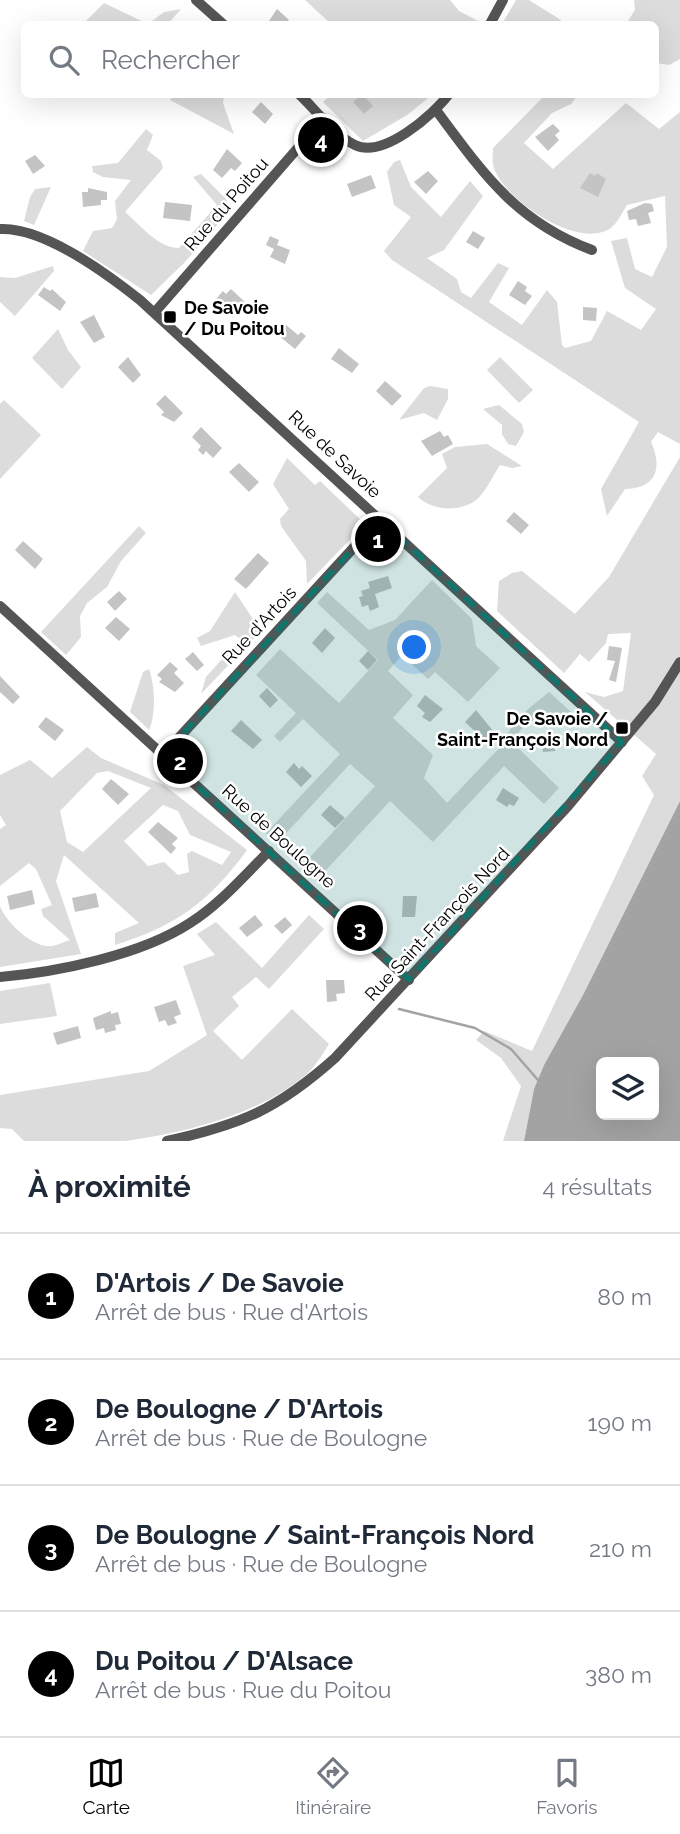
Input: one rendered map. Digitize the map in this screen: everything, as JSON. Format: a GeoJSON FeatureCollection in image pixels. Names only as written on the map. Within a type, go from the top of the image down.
{"type":"FeatureCollection","features":[{"type":"Feature","properties":{"kind":"street"},"geometry":{"type":"LineString","coordinates":[[197,0],[220,21]]}},
{"type":"Feature","properties":{"kind":"street"},"geometry":{"type":"LineString","coordinates":[[492,21],[503,0]]}},
{"type":"Feature","properties":{"kind":"street"},"geometry":{"type":"LineString","coordinates":[[303,98],[354,145],[367,148],[393,141],[436,110],[446,98]]}},
{"type":"Feature","properties":{"kind":"street"},"geometry":{"type":"LineString","coordinates":[[436,110],[473,161],[520,211],[547,231],[592,250]]}},
{"type":"Feature","properties":{"kind":"street","name":"Rue du Poitou"},"geometry":{"type":"LineString","coordinates":[[155,312],[324,118]]}},
{"type":"Feature","properties":{"kind":"street","name":"Rue de Savoie"},"geometry":{"type":"LineString","coordinates":[[0,229],[22,230],[62,249],[112,279],[155,312],[622,743]]}},
{"type":"Feature","properties":{"kind":"street","name":"Rue d'Artois"},"geometry":{"type":"LineString","coordinates":[[163,755],[380,519]]}},
{"type":"Feature","properties":{"kind":"street","name":"Rue de Boulogne"},"geometry":{"type":"LineString","coordinates":[[0,606],[409,980]]}},
{"type":"Feature","properties":{"kind":"street","name":"Rue Saint-François Nord"},"geometry":{"type":"LineString","coordinates":[[167,1141],[233,1125],[289,1096],[335,1058],[409,980],[622,743],[655,702],[680,662]]}},
{"type":"Feature","properties":{"kind":"street"},"geometry":{"type":"LineString","coordinates":[[0,977],[96,959],[170,934],[215,905],[269,851]]}},
{"type":"Feature","properties":{"kind":"highlighted area"},"geometry":{"type":"Polygon","coordinates":[[[380,519],[622,742],[409,980],[163,755],[380,519]]]}},
{"type":"Feature","properties":{"kind":"shaded area"},"geometry":{"type":"Polygon","coordinates":[[[305,0],[450,0],[459,11],[478,21],[328,21],[305,0]]]}},
{"type":"Feature","properties":{"kind":"shaded area"},"geometry":{"type":"Polygon","coordinates":[[[516,0],[529,0],[561,20],[561,21],[504,21],[516,0]]]}},
{"type":"Feature","properties":{"kind":"shaded area"},"geometry":{"type":"Polygon","coordinates":[[[634,0],[680,0],[680,59],[669,65],[659,63],[659,21],[628,21],[635,10],[634,0]]]}},
{"type":"Feature","properties":{"kind":"shaded area"},"geometry":{"type":"Polygon","coordinates":[[[104,3],[142,21],[86,21],[104,3]]]}},
{"type":"Feature","properties":{"kind":"shaded area"},"geometry":{"type":"Polygon","coordinates":[[[181,9],[171,21],[152,21],[164,12],[181,9]]]}},
{"type":"Feature","properties":{"kind":"shaded area"},"geometry":{"type":"Polygon","coordinates":[[[224,98],[234,134],[170,100],[224,98]]]}},
{"type":"Feature","properties":{"kind":"shaded area"},"geometry":{"type":"Polygon","coordinates":[[[328,98],[428,98],[407,115],[363,141],[323,102],[328,98]]]}},
{"type":"Feature","properties":{"kind":"shaded area"},"geometry":{"type":"Polygon","coordinates":[[[542,98],[576,98],[571,104],[552,113],[524,143],[553,169],[626,103],[659,129],[680,112],[680,444],[658,432],[651,442],[656,460],[654,475],[644,485],[625,489],[607,516],[601,489],[639,422],[392,260],[384,251],[411,217],[394,205],[387,172],[394,162],[400,160],[411,187],[441,217],[470,181],[483,196],[444,250],[427,258],[457,279],[461,292],[471,298],[498,263],[509,268],[489,302],[522,325],[547,290],[557,302],[562,345],[565,348],[591,341],[607,311],[641,330],[656,309],[625,288],[611,241],[627,238],[635,269],[652,277],[667,247],[665,196],[627,205],[612,227],[598,233],[581,233],[543,218],[510,192],[493,165],[493,148],[542,98]]]}},
{"type":"Feature","properties":{"kind":"shaded area"},"geometry":{"type":"Polygon","coordinates":[[[146,129],[153,135],[147,150],[161,161],[163,168],[125,212],[157,240],[179,248],[217,205],[193,177],[201,174],[226,199],[230,210],[185,262],[151,295],[83,251],[93,231],[112,228],[117,219],[115,201],[131,180],[103,177],[93,172],[92,166],[118,163],[146,129]]]}},
{"type":"Feature","properties":{"kind":"shaded area"},"geometry":{"type":"Polygon","coordinates":[[[51,187],[34,225],[24,221],[30,197],[35,189],[51,187]]]}},
{"type":"Feature","properties":{"kind":"shaded area"},"geometry":{"type":"Polygon","coordinates":[[[53,266],[54,271],[15,316],[0,302],[0,277],[15,278],[53,266]]]}},
{"type":"Feature","properties":{"kind":"shaded area"},"geometry":{"type":"Polygon","coordinates":[[[58,329],[68,350],[81,367],[62,389],[32,358],[58,329]]]}},
{"type":"Feature","properties":{"kind":"shaded area"},"geometry":{"type":"Polygon","coordinates":[[[500,357],[533,390],[519,403],[487,370],[500,357]]]}},
{"type":"Feature","properties":{"kind":"shaded area"},"geometry":{"type":"Polygon","coordinates":[[[430,386],[448,389],[448,399],[437,420],[424,413],[399,420],[424,388],[430,386]]]}},
{"type":"Feature","properties":{"kind":"shaded area"},"geometry":{"type":"Polygon","coordinates":[[[4,400],[41,435],[0,479],[0,404],[4,400]]]}},
{"type":"Feature","properties":{"kind":"shaded area"},"geometry":{"type":"Polygon","coordinates":[[[499,405],[522,424],[524,432],[516,446],[508,444],[502,434],[502,425],[483,409],[499,405]]]}},
{"type":"Feature","properties":{"kind":"shaded area"},"geometry":{"type":"Polygon","coordinates":[[[487,444],[522,466],[512,468],[500,465],[479,498],[468,505],[438,507],[418,497],[447,468],[442,454],[455,447],[487,444]]]}},
{"type":"Feature","properties":{"kind":"shaded area"},"geometry":{"type":"Polygon","coordinates":[[[680,457],[680,801],[583,995],[544,1065],[534,1089],[524,1141],[503,1141],[521,1086],[501,1058],[476,1040],[484,1031],[532,1051],[654,795],[642,776],[656,754],[585,692],[604,697],[623,691],[631,633],[608,634],[606,643],[589,662],[580,654],[564,673],[497,611],[499,581],[512,573],[522,571],[575,614],[609,577],[680,457]]]}},
{"type":"Feature","properties":{"kind":"shaded area"},"geometry":{"type":"Polygon","coordinates":[[[287,458],[315,485],[320,481],[365,524],[307,584],[306,561],[281,526],[280,519],[289,509],[273,484],[287,458]]]}},
{"type":"Feature","properties":{"kind":"shaded area"},"geometry":{"type":"Polygon","coordinates":[[[139,526],[146,533],[121,561],[107,587],[87,603],[80,616],[81,637],[66,655],[41,632],[139,526]]]}},
{"type":"Feature","properties":{"kind":"shaded area"},"geometry":{"type":"Polygon","coordinates":[[[432,580],[472,619],[476,646],[500,668],[468,702],[435,672],[428,679],[402,655],[388,671],[413,695],[393,718],[433,755],[424,778],[447,803],[504,743],[511,727],[549,692],[571,712],[528,724],[517,736],[515,745],[559,788],[544,804],[504,766],[433,842],[390,801],[316,881],[301,867],[375,786],[350,764],[277,843],[266,833],[340,754],[303,719],[280,742],[274,736],[296,713],[256,675],[280,649],[339,703],[378,660],[317,603],[327,592],[369,630],[395,620],[432,580]]]}},
{"type":"Feature","properties":{"kind":"shaded area"},"geometry":{"type":"Polygon","coordinates":[[[235,592],[261,631],[201,694],[206,677],[240,639],[235,635],[201,646],[197,638],[210,631],[235,592]]]}},
{"type":"Feature","properties":{"kind":"shaded area"},"geometry":{"type":"Polygon","coordinates":[[[149,669],[154,700],[149,730],[130,712],[143,672],[149,669]]]}},
{"type":"Feature","properties":{"kind":"shaded area"},"geometry":{"type":"Polygon","coordinates":[[[87,747],[101,758],[164,785],[247,850],[219,884],[190,910],[137,938],[115,945],[115,933],[139,923],[64,855],[56,881],[81,954],[0,967],[0,906],[13,925],[34,942],[50,946],[70,940],[43,916],[41,909],[52,905],[36,869],[29,863],[0,886],[0,829],[6,825],[0,815],[0,775],[30,760],[52,778],[87,747]],[[108,771],[97,773],[60,811],[67,842],[83,852],[151,788],[108,771]],[[163,805],[124,841],[148,866],[164,862],[178,875],[189,872],[187,854],[192,851],[222,865],[231,852],[190,835],[178,811],[163,805]]]}},
{"type":"Feature","properties":{"kind":"shaded area"},"geometry":{"type":"Polygon","coordinates":[[[680,801],[680,1141],[524,1141],[534,1089],[544,1065],[583,995],[680,801]]]}},
{"type":"Feature","properties":{"kind":"shaded area"},"geometry":{"type":"Polygon","coordinates":[[[309,915],[324,929],[269,989],[256,977],[232,997],[239,1006],[213,1031],[242,1060],[292,1009],[329,1044],[313,1068],[292,1086],[271,1099],[224,1119],[174,1133],[126,1141],[24,1141],[12,1129],[0,1128],[0,1095],[149,1071],[207,1035],[183,966],[215,955],[197,934],[216,922],[262,968],[309,915]]]}},
{"type":"Feature","properties":{"kind":"shaded area"},"geometry":{"type":"Polygon","coordinates":[[[50,983],[57,1016],[0,1024],[0,991],[50,983]]]}},
{"type":"Feature","properties":{"kind":"building"},"geometry":{"type":"Polygon","coordinates":[[[277,9],[289,20],[288,21],[269,21],[277,9]]]}},
{"type":"Feature","properties":{"kind":"building"},"geometry":{"type":"Polygon","coordinates":[[[358,98],[366,98],[373,106],[364,114],[353,102],[358,98]]]}},
{"type":"Feature","properties":{"kind":"building"},"geometry":{"type":"Polygon","coordinates":[[[261,102],[273,114],[265,124],[252,112],[261,102]]]}},
{"type":"Feature","properties":{"kind":"building"},"geometry":{"type":"Polygon","coordinates":[[[553,124],[560,131],[555,135],[559,140],[548,151],[535,137],[553,124]]]}},
{"type":"Feature","properties":{"kind":"building"},"geometry":{"type":"Polygon","coordinates":[[[227,149],[242,163],[235,171],[231,168],[222,178],[213,170],[227,149]]]}},
{"type":"Feature","properties":{"kind":"building"},"geometry":{"type":"Polygon","coordinates":[[[35,155],[45,166],[33,174],[25,161],[35,155]]]}},
{"type":"Feature","properties":{"kind":"building"},"geometry":{"type":"Polygon","coordinates":[[[428,171],[438,181],[426,194],[414,182],[428,171]]]}},
{"type":"Feature","properties":{"kind":"building"},"geometry":{"type":"Polygon","coordinates":[[[590,173],[595,176],[597,173],[606,179],[598,197],[580,188],[590,173]]]}},
{"type":"Feature","properties":{"kind":"building"},"geometry":{"type":"Polygon","coordinates":[[[371,175],[376,188],[352,197],[347,184],[371,175]]]}},
{"type":"Feature","properties":{"kind":"building"},"geometry":{"type":"Polygon","coordinates":[[[88,188],[107,192],[107,200],[101,200],[101,205],[83,207],[82,192],[88,192],[88,188]]]}},
{"type":"Feature","properties":{"kind":"building"},"geometry":{"type":"Polygon","coordinates":[[[165,202],[192,205],[190,221],[163,218],[165,202]]]}},
{"type":"Feature","properties":{"kind":"building"},"geometry":{"type":"Polygon","coordinates":[[[645,203],[652,204],[654,211],[648,213],[651,223],[638,226],[636,219],[629,220],[627,211],[645,203]]]}},
{"type":"Feature","properties":{"kind":"building"},"geometry":{"type":"Polygon","coordinates":[[[473,231],[485,238],[478,249],[466,242],[473,231]]]}},
{"type":"Feature","properties":{"kind":"building"},"geometry":{"type":"Polygon","coordinates":[[[270,236],[279,240],[277,245],[290,250],[285,264],[270,257],[274,249],[266,245],[270,236]]]}},
{"type":"Feature","properties":{"kind":"building"},"geometry":{"type":"Polygon","coordinates":[[[518,281],[527,287],[525,291],[532,296],[525,305],[509,295],[518,281]]]}},
{"type":"Feature","properties":{"kind":"building"},"geometry":{"type":"Polygon","coordinates":[[[44,287],[50,291],[52,289],[66,302],[60,311],[38,295],[44,287]]]}},
{"type":"Feature","properties":{"kind":"building"},"geometry":{"type":"Polygon","coordinates":[[[231,289],[246,303],[233,317],[215,300],[223,291],[226,294],[231,289]]]}},
{"type":"Feature","properties":{"kind":"building"},"geometry":{"type":"Polygon","coordinates":[[[583,307],[597,308],[596,321],[583,320],[583,307]]]}},
{"type":"Feature","properties":{"kind":"building"},"geometry":{"type":"Polygon","coordinates":[[[94,315],[105,337],[94,343],[80,322],[94,315]]]}},
{"type":"Feature","properties":{"kind":"building"},"geometry":{"type":"Polygon","coordinates":[[[286,325],[298,335],[301,332],[306,336],[295,349],[278,335],[286,325]]]}},
{"type":"Feature","properties":{"kind":"building"},"geometry":{"type":"Polygon","coordinates":[[[339,348],[359,364],[352,373],[331,359],[339,348]]]}},
{"type":"Feature","properties":{"kind":"building"},"geometry":{"type":"Polygon","coordinates":[[[128,357],[141,375],[133,383],[118,367],[128,357]]]}},
{"type":"Feature","properties":{"kind":"building"},"geometry":{"type":"Polygon","coordinates":[[[385,381],[402,396],[392,406],[376,391],[385,381]]]}},
{"type":"Feature","properties":{"kind":"building"},"geometry":{"type":"Polygon","coordinates":[[[165,395],[183,413],[174,422],[161,415],[164,412],[156,404],[165,395]]]}},
{"type":"Feature","properties":{"kind":"building"},"geometry":{"type":"Polygon","coordinates":[[[201,427],[222,448],[213,458],[206,451],[203,455],[198,450],[201,446],[192,437],[201,427]]]}},
{"type":"Feature","properties":{"kind":"building"},"geometry":{"type":"Polygon","coordinates":[[[440,431],[444,437],[448,435],[453,444],[432,456],[421,441],[440,431]]]}},
{"type":"Feature","properties":{"kind":"building"},"geometry":{"type":"Polygon","coordinates":[[[239,463],[259,482],[249,492],[229,472],[239,463]]]}},
{"type":"Feature","properties":{"kind":"building"},"geometry":{"type":"Polygon","coordinates":[[[514,512],[529,525],[521,534],[506,521],[514,512]]]}},
{"type":"Feature","properties":{"kind":"building"},"geometry":{"type":"Polygon","coordinates":[[[23,541],[43,559],[35,569],[15,550],[23,541]]]}},
{"type":"Feature","properties":{"kind":"building"},"geometry":{"type":"Polygon","coordinates":[[[258,553],[269,563],[246,589],[234,579],[258,553]]]}},
{"type":"Feature","properties":{"kind":"building"},"geometry":{"type":"Polygon","coordinates":[[[388,576],[392,588],[375,594],[379,607],[370,611],[368,605],[362,607],[359,597],[363,596],[361,591],[370,588],[368,582],[388,576]]]}},
{"type":"Feature","properties":{"kind":"building"},"geometry":{"type":"Polygon","coordinates":[[[119,591],[127,599],[115,611],[107,602],[119,591]]]}},
{"type":"Feature","properties":{"kind":"building"},"geometry":{"type":"Polygon","coordinates":[[[116,617],[130,629],[119,641],[105,628],[116,617]]]}},
{"type":"Feature","properties":{"kind":"building"},"geometry":{"type":"Polygon","coordinates":[[[325,628],[335,638],[322,653],[312,643],[325,628]]]}},
{"type":"Feature","properties":{"kind":"building"},"geometry":{"type":"Polygon","coordinates":[[[609,646],[622,648],[616,682],[609,680],[615,661],[607,660],[609,646]]]}},
{"type":"Feature","properties":{"kind":"building"},"geometry":{"type":"Polygon","coordinates":[[[368,651],[377,660],[368,670],[359,661],[368,651]]]}},
{"type":"Feature","properties":{"kind":"building"},"geometry":{"type":"Polygon","coordinates":[[[193,652],[204,665],[197,671],[185,659],[193,652]]]}},
{"type":"Feature","properties":{"kind":"building"},"geometry":{"type":"Polygon","coordinates":[[[170,662],[178,669],[174,673],[184,683],[175,692],[159,682],[162,679],[157,675],[170,662]]]}},
{"type":"Feature","properties":{"kind":"building"},"geometry":{"type":"Polygon","coordinates":[[[0,676],[20,697],[13,704],[0,692],[0,676]]]}},
{"type":"Feature","properties":{"kind":"building"},"geometry":{"type":"Polygon","coordinates":[[[267,688],[278,700],[270,708],[259,696],[267,688]]]}},
{"type":"Feature","properties":{"kind":"building"},"geometry":{"type":"Polygon","coordinates":[[[425,695],[443,709],[430,722],[422,717],[425,713],[417,706],[425,695]]]}},
{"type":"Feature","properties":{"kind":"building"},"geometry":{"type":"Polygon","coordinates":[[[476,710],[494,732],[485,741],[465,722],[476,710]]]}},
{"type":"Feature","properties":{"kind":"building"},"geometry":{"type":"Polygon","coordinates":[[[46,717],[64,730],[55,741],[38,727],[46,717]]]}},
{"type":"Feature","properties":{"kind":"building"},"geometry":{"type":"Polygon","coordinates":[[[241,720],[262,740],[253,749],[231,731],[241,720]]]}},
{"type":"Feature","properties":{"kind":"building"},"geometry":{"type":"Polygon","coordinates":[[[554,737],[555,751],[543,752],[541,738],[554,737]]]}},
{"type":"Feature","properties":{"kind":"building"},"geometry":{"type":"Polygon","coordinates":[[[294,763],[299,769],[302,766],[312,776],[301,787],[286,772],[294,763]]]}},
{"type":"Feature","properties":{"kind":"building"},"geometry":{"type":"Polygon","coordinates":[[[111,779],[129,794],[118,805],[102,789],[111,779]]]}},
{"type":"Feature","properties":{"kind":"building"},"geometry":{"type":"Polygon","coordinates":[[[503,788],[519,798],[514,806],[509,804],[507,807],[496,800],[503,788]]]}},
{"type":"Feature","properties":{"kind":"building"},"geometry":{"type":"Polygon","coordinates":[[[330,805],[345,818],[335,828],[321,815],[330,805]]]}},
{"type":"Feature","properties":{"kind":"building"},"geometry":{"type":"Polygon","coordinates":[[[158,822],[178,838],[172,844],[176,848],[171,854],[148,832],[158,822]]]}},
{"type":"Feature","properties":{"kind":"building"},"geometry":{"type":"Polygon","coordinates":[[[32,890],[35,904],[10,910],[7,896],[32,890]]]}},
{"type":"Feature","properties":{"kind":"building"},"geometry":{"type":"Polygon","coordinates":[[[96,893],[99,907],[75,912],[72,898],[96,893]]]}},
{"type":"Feature","properties":{"kind":"building"},"geometry":{"type":"Polygon","coordinates":[[[403,896],[417,896],[415,917],[402,917],[403,896]]]}},
{"type":"Feature","properties":{"kind":"building"},"geometry":{"type":"Polygon","coordinates":[[[255,915],[263,925],[247,937],[239,928],[255,915]]]}},
{"type":"Feature","properties":{"kind":"building"},"geometry":{"type":"Polygon","coordinates":[[[285,917],[292,925],[282,934],[274,926],[285,917]]]}},
{"type":"Feature","properties":{"kind":"building"},"geometry":{"type":"Polygon","coordinates":[[[326,980],[344,980],[345,993],[336,994],[337,1001],[327,1002],[326,980]]]}},
{"type":"Feature","properties":{"kind":"building"},"geometry":{"type":"Polygon","coordinates":[[[176,1000],[181,1014],[174,1017],[177,1023],[168,1026],[165,1020],[159,1022],[154,1007],[176,1000]]]}},
{"type":"Feature","properties":{"kind":"building"},"geometry":{"type":"Polygon","coordinates":[[[111,1011],[111,1014],[118,1012],[121,1024],[115,1025],[116,1030],[105,1033],[104,1028],[96,1030],[93,1018],[111,1011]]]}},
{"type":"Feature","properties":{"kind":"building"},"geometry":{"type":"Polygon","coordinates":[[[78,1026],[81,1038],[57,1045],[53,1033],[78,1026]]]}},
{"type":"Feature","properties":{"kind":"waterway"},"geometry":{"type":"LineString","coordinates":[[399,1009],[475,1028],[511,1049],[538,1080]]}},
{"type":"Feature","properties":{"kind":"place","name":"Du Poitou / D'Alsace"},"geometry":{"type":"Point","coordinates":[321,140]}},
{"type":"Feature","properties":{"kind":"place","name":"De Savoie / Du Poitou"},"geometry":{"type":"Point","coordinates":[170,317]}},
{"type":"Feature","properties":{"kind":"place","name":"D'Artois / De Savoie"},"geometry":{"type":"Point","coordinates":[378,539]}},
{"type":"Feature","properties":{"kind":"place","name":"De Savoie / Saint-François Nord"},"geometry":{"type":"Point","coordinates":[622,728]}},
{"type":"Feature","properties":{"kind":"place","name":"De Boulogne / D'Artois"},"geometry":{"type":"Point","coordinates":[180,761]}},
{"type":"Feature","properties":{"kind":"place","name":"De Boulogne / Saint-François Nord"},"geometry":{"type":"Point","coordinates":[360,928]}}]}
